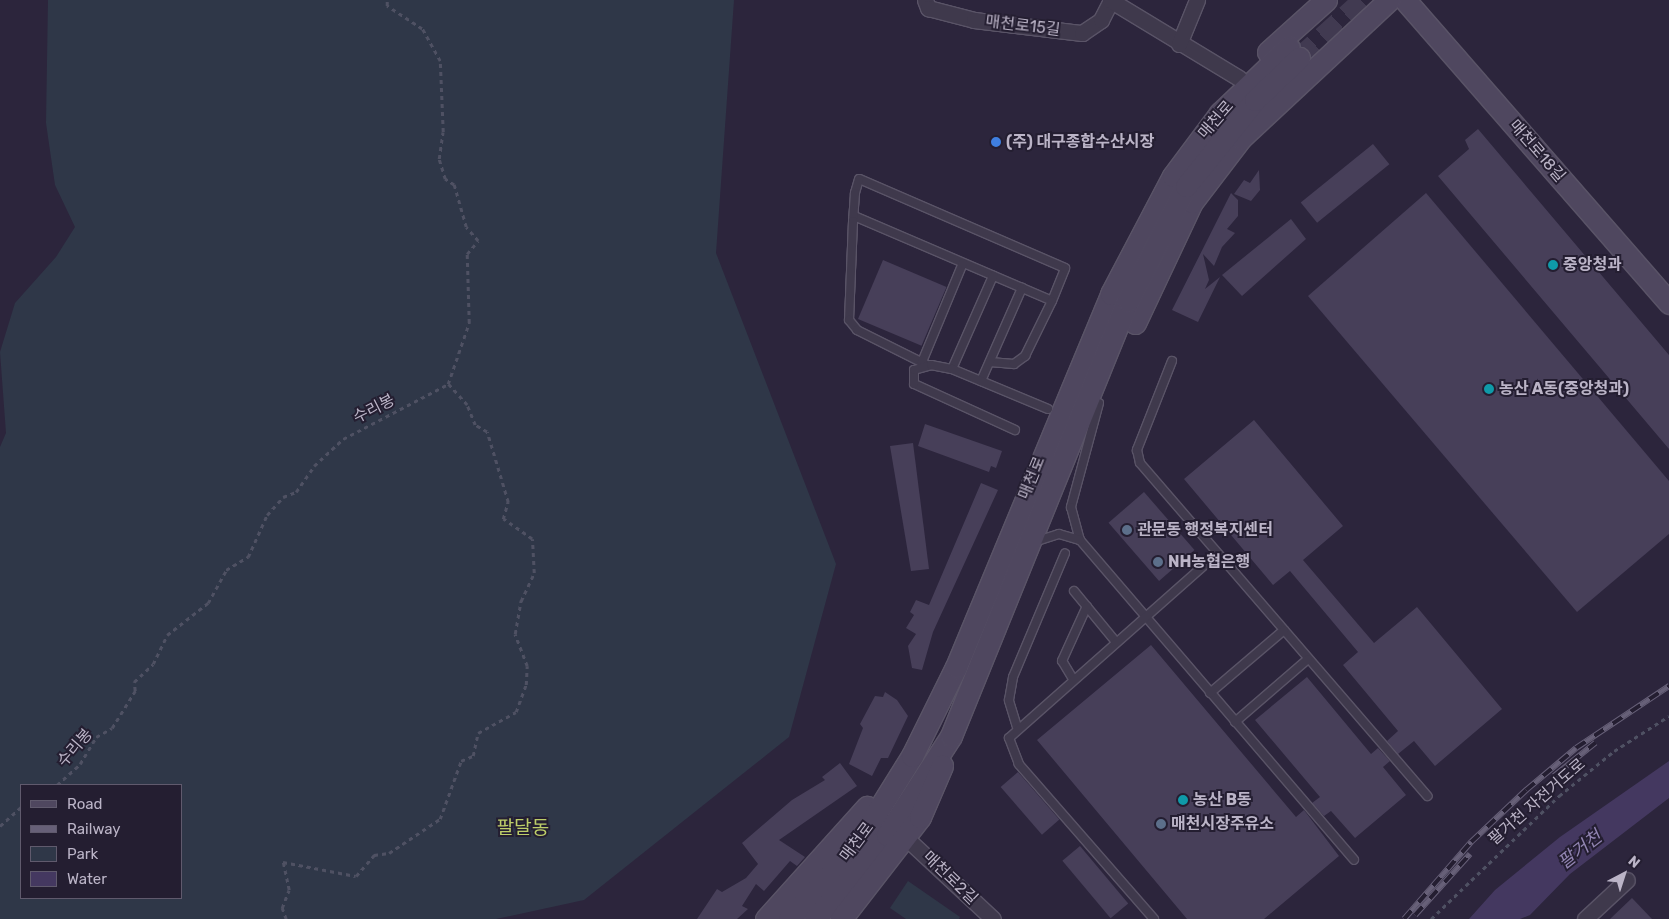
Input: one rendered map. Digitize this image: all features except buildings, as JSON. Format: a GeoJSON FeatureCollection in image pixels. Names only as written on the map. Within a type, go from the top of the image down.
{"type":"FeatureCollection","features":[{"type":"Feature","properties":{"kind":"main road"},"geometry":{"type":"LineString","coordinates":[[1326,0],[1239,78],[1204,116],[1140,206],[1048,409],[1059,439],[1091,422],[1192,202],[1241,138],[1389,0]]}},
{"type":"Feature","properties":{"kind":"main road","name":"매천로18길"},"geometry":{"type":"LineString","coordinates":[[1405,0],[1669,303]]}},
{"type":"Feature","properties":{"kind":"main road","name":"매천로"},"geometry":{"type":"LineString","coordinates":[[815,919],[887,835],[950,736],[1029,544],[1059,439],[1111,294],[1172,176],[1220,113],[1294,53]]}},
{"type":"Feature","properties":{"kind":"main road","name":"매천로"},"geometry":{"type":"LineString","coordinates":[[789,919],[854,849],[912,756],[956,667],[1059,439]]}},
{"type":"Feature","properties":{"kind":"main road"},"geometry":{"type":"LineString","coordinates":[[840,919],[905,838],[938,782],[950,736]]}},
{"type":"Feature","properties":{"kind":"main road"},"geometry":{"type":"LineString","coordinates":[[766,919],[912,756]]}},
{"type":"Feature","properties":{"kind":"street","name":"매천로15길"},"geometry":{"type":"LineString","coordinates":[[925,0],[928,8],[974,20],[1082,33],[1100,20],[1111,0],[1179,44],[1239,78]]}},
{"type":"Feature","properties":{"kind":"street"},"geometry":{"type":"LineString","coordinates":[[1179,44],[1197,0]]}},
{"type":"Feature","properties":{"kind":"street","name":"매천로2길"},"geometry":{"type":"LineString","coordinates":[[905,838],[993,919]]}},
{"type":"Feature","properties":{"kind":"street"},"geometry":{"type":"LineString","coordinates":[[1584,919],[1627,880]]}},
{"type":"Feature","properties":{"kind":"lane"},"geometry":{"type":"LineString","coordinates":[[990,362],[1014,364],[1025,356],[1052,301],[1065,268],[858,179],[854,216],[849,320],[857,330],[924,364],[952,368],[1048,409]]}},
{"type":"Feature","properties":{"kind":"lane"},"geometry":{"type":"LineString","coordinates":[[854,216],[1052,301]]}},
{"type":"Feature","properties":{"kind":"lane"},"geometry":{"type":"LineString","coordinates":[[963,263],[924,364],[914,370],[914,384],[1015,430]]}},
{"type":"Feature","properties":{"kind":"lane"},"geometry":{"type":"LineString","coordinates":[[952,368],[993,276]]}},
{"type":"Feature","properties":{"kind":"lane"},"geometry":{"type":"LineString","coordinates":[[982,381],[1022,288]]}},
{"type":"Feature","properties":{"kind":"lane"},"geometry":{"type":"LineString","coordinates":[[1172,361],[1137,450],[1140,464],[1427,796]]}},
{"type":"Feature","properties":{"kind":"lane"},"geometry":{"type":"LineString","coordinates":[[1099,403],[1071,507],[1080,540],[1354,860]]}},
{"type":"Feature","properties":{"kind":"lane"},"geometry":{"type":"LineString","coordinates":[[1029,544],[1059,534],[1080,540]]}},
{"type":"Feature","properties":{"kind":"lane"},"geometry":{"type":"LineString","coordinates":[[1017,727],[1009,700],[1013,677],[1066,553]]}},
{"type":"Feature","properties":{"kind":"lane"},"geometry":{"type":"LineString","coordinates":[[1154,919],[1019,764],[1009,738],[1017,727],[1218,554]]}},
{"type":"Feature","properties":{"kind":"lane"},"geometry":{"type":"LineString","coordinates":[[1074,591],[1116,642]]}},
{"type":"Feature","properties":{"kind":"lane"},"geometry":{"type":"LineString","coordinates":[[1073,679],[1062,661],[1087,606]]}},
{"type":"Feature","properties":{"kind":"lane"},"geometry":{"type":"LineString","coordinates":[[1210,693],[1284,630]]}},
{"type":"Feature","properties":{"kind":"lane"},"geometry":{"type":"LineString","coordinates":[[1235,722],[1308,659]]}},
{"type":"Feature","properties":{"kind":"path"},"geometry":{"type":"LineString","coordinates":[[286,919],[282,908],[289,890],[283,862],[356,876],[374,855],[389,853],[440,819],[461,761],[473,756],[478,733],[516,712],[526,685],[527,666],[515,634],[522,601],[534,572],[532,539],[503,519],[508,502],[487,432],[475,424],[467,405],[448,384],[469,323],[467,254],[478,241],[466,226],[454,185],[445,179],[439,159],[443,132],[440,60],[422,29],[387,6],[387,0]]}},
{"type":"Feature","properties":{"kind":"path","name":"수리봉"},"geometry":{"type":"LineString","coordinates":[[58,784],[80,764],[96,737],[112,728],[135,691],[134,682],[154,664],[167,634],[208,603],[226,570],[248,557],[268,515],[282,497],[296,492],[314,466],[343,439],[448,384]]}},
{"type":"Feature","properties":{"kind":"path","name":"팔거천 자전거도로"},"geometry":{"type":"LineString","coordinates":[[1431,919],[1559,796],[1614,751],[1669,716]]}},
{"type":"Feature","properties":{"kind":"path"},"geometry":{"type":"LineString","coordinates":[[0,826],[20,808]]}},
{"type":"Feature","properties":{"kind":"green space"},"geometry":{"type":"Polygon","coordinates":[[[48,0],[734,0],[716,253],[836,564],[789,737],[584,900],[496,919],[0,919],[0,447],[6,433],[0,352],[15,303],[56,257],[75,227],[55,185],[46,123],[48,0]]]}},
{"type":"Feature","properties":{"kind":"green space"},"geometry":{"type":"Polygon","coordinates":[[[908,881],[960,917],[959,919],[906,919],[890,908],[908,881]]]}},
{"type":"Feature","properties":{"kind":"water","name":"팔거천"},"geometry":{"type":"Polygon","coordinates":[[[1669,761],[1669,798],[1570,874],[1530,915],[1520,919],[1469,919],[1495,890],[1560,837],[1669,761]]]}},
{"type":"Feature","properties":{"kind":"tunnel"},"geometry":{"type":"LineString","coordinates":[[1299,58],[1363,0]]}},
{"type":"Feature","properties":{"kind":"railway"},"geometry":{"type":"LineString","coordinates":[[1404,919],[1471,842],[1526,790],[1576,748],[1669,686]]}},
{"type":"Feature","properties":{"kind":"railway"},"geometry":{"type":"LineString","coordinates":[[1554,776],[1595,743]]}},
{"type":"Feature","properties":{"kind":"railway"},"geometry":{"type":"LineString","coordinates":[[1415,915],[1470,854]]}},
{"type":"Feature","properties":{"kind":"place","name":"(주) 대구종합수산시장"},"geometry":{"type":"Point","coordinates":[996,142]}},
{"type":"Feature","properties":{"kind":"place","name":"중앙청과"},"geometry":{"type":"Point","coordinates":[1553,265]}},
{"type":"Feature","properties":{"kind":"place","name":"농산 A동(중앙청과)"},"geometry":{"type":"Point","coordinates":[1489,389]}},
{"type":"Feature","properties":{"kind":"place","name":"관문동 행정복지센터"},"geometry":{"type":"Point","coordinates":[1127,530]}},
{"type":"Feature","properties":{"kind":"place","name":"NH농협은행"},"geometry":{"type":"Point","coordinates":[1158,562]}},
{"type":"Feature","properties":{"kind":"place","name":"농산 B동"},"geometry":{"type":"Point","coordinates":[1183,800]}},
{"type":"Feature","properties":{"kind":"place","name":"매천시장주유소"},"geometry":{"type":"Point","coordinates":[1161,824]}},
{"type":"Feature","properties":{"kind":"district","name":"팔달동"},"geometry":{"type":"Point","coordinates":[523,828]}}]}
